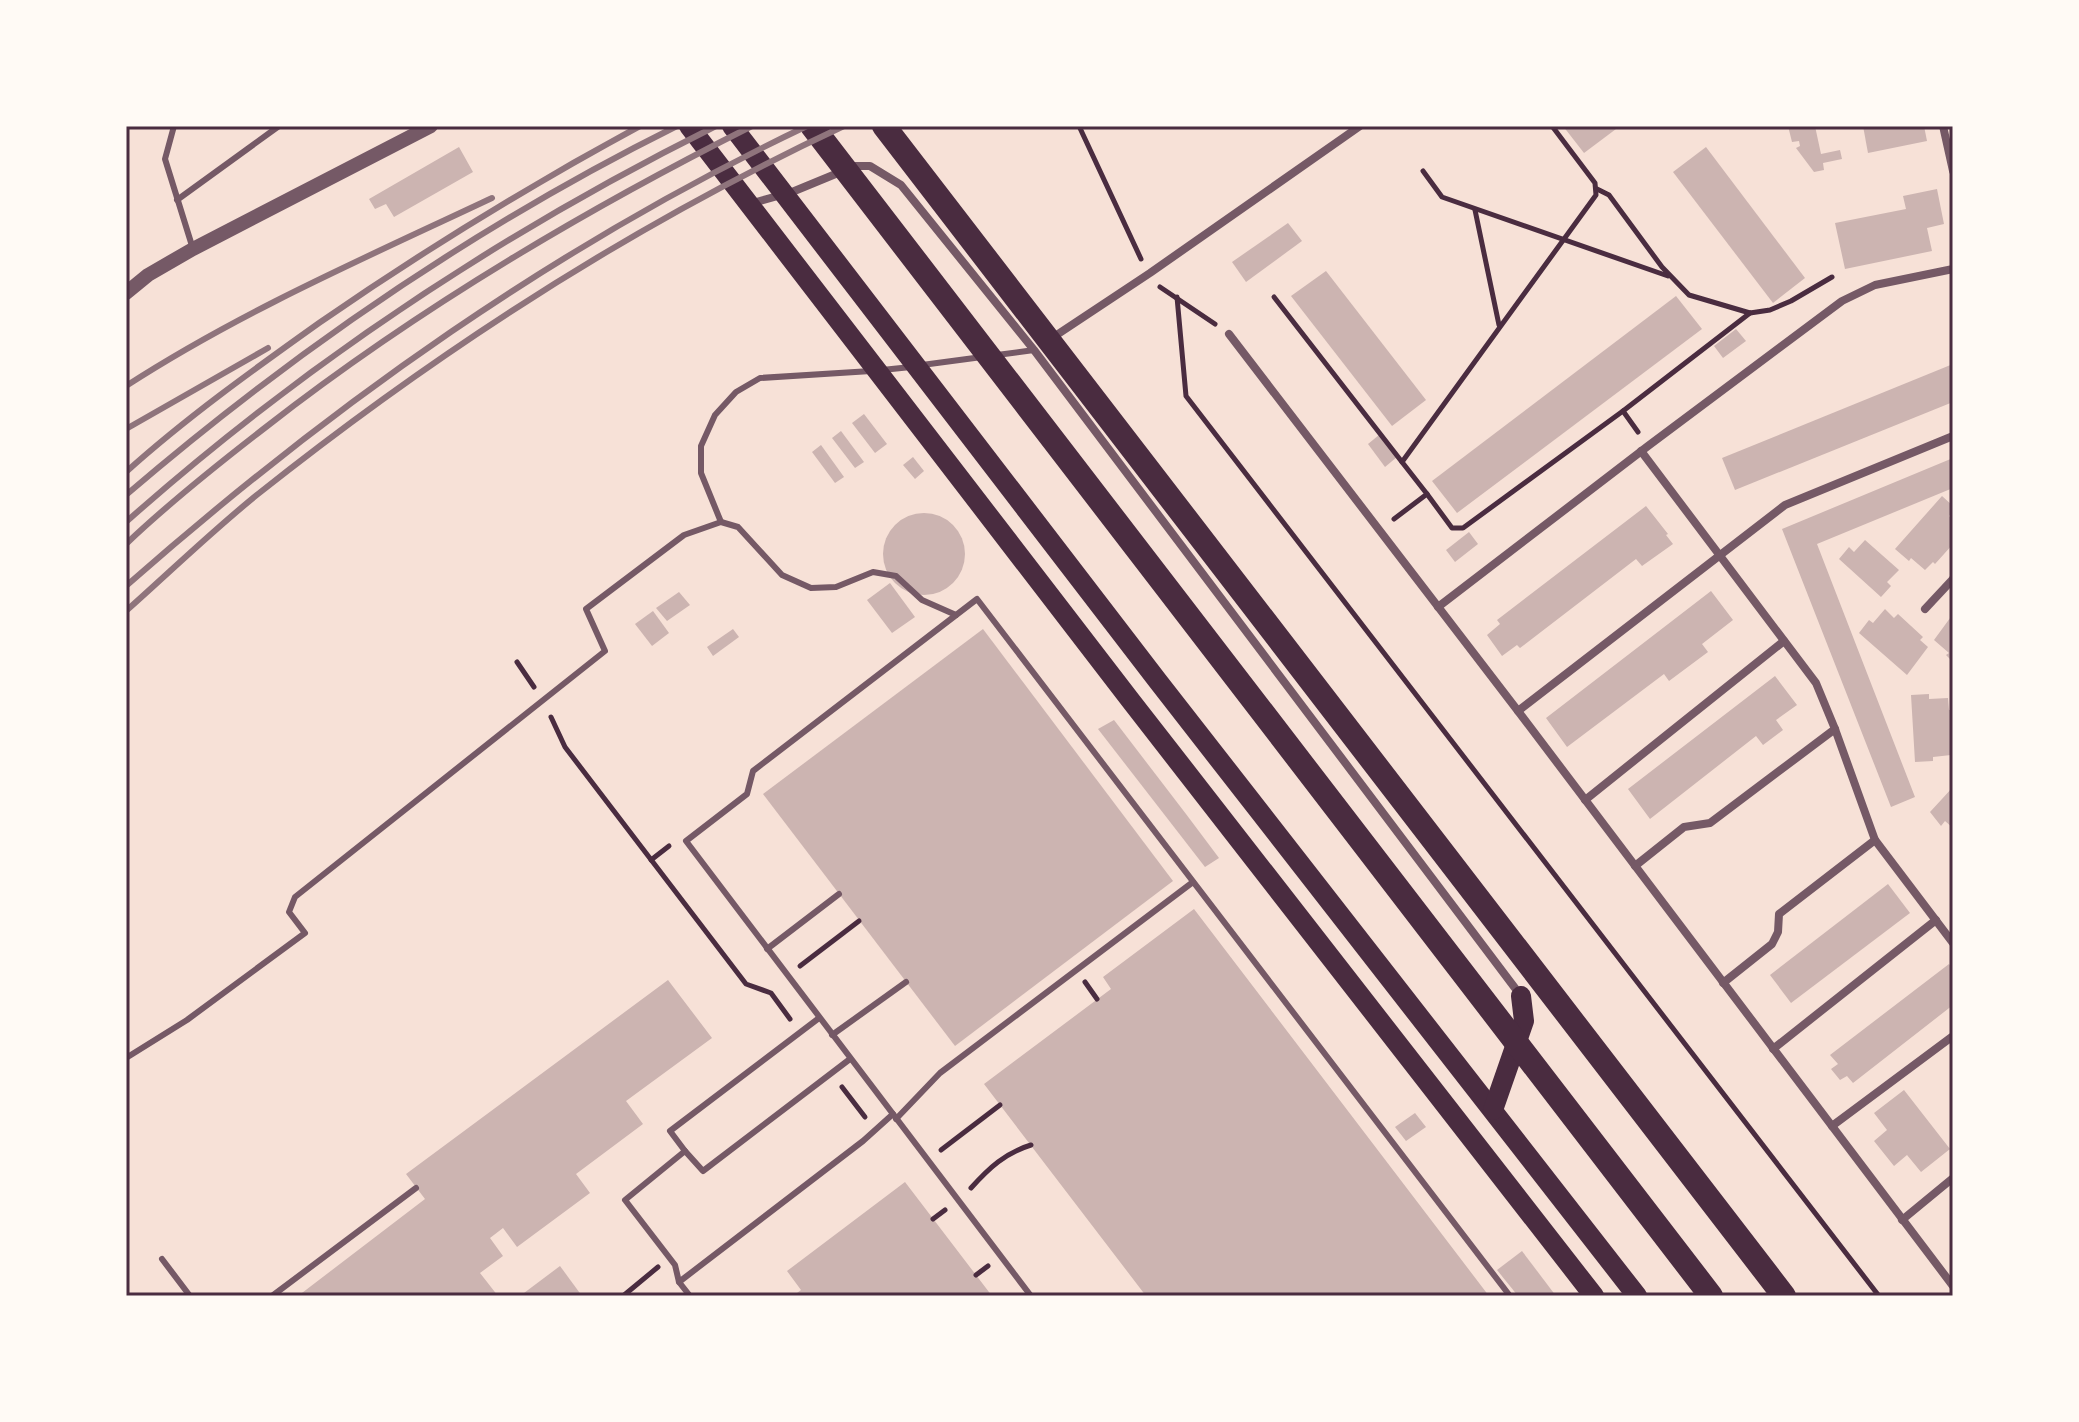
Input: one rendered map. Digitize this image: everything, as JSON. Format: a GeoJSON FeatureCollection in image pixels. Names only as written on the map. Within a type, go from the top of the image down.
{"type":"FeatureCollection","features":[{"type":"Feature","properties":{"kind":"highway"},"geometry":{"type":"LineString","coordinates":[[812,126],[1711,1296]]}},
{"type":"Feature","properties":{"kind":"highway"},"geometry":{"type":"LineString","coordinates":[[884,126],[1784,1296]]}},
{"type":"Feature","properties":{"kind":"main road"},"geometry":{"type":"LineString","coordinates":[[689,126],[1594,1296]]}},
{"type":"Feature","properties":{"kind":"main road"},"geometry":{"type":"LineString","coordinates":[[732,126],[1157,680],[1637,1296]]}},
{"type":"Feature","properties":{"kind":"main road"},"geometry":{"type":"LineString","coordinates":[[1493,1110],[1524,1021],[1521,996]]}},
{"type":"Feature","properties":{"kind":"street"},"geometry":{"type":"LineString","coordinates":[[126,293],[148,275],[193,249],[431,126]]}},
{"type":"Feature","properties":{"kind":"street"},"geometry":{"type":"LineString","coordinates":[[1034,350],[1360,126]]}},
{"type":"Feature","properties":{"kind":"street"},"geometry":{"type":"LineString","coordinates":[[1943,126],[1953,171]]}},
{"type":"Feature","properties":{"kind":"street"},"geometry":{"type":"LineString","coordinates":[[729,187],[743,205],[792,192],[855,166],[870,166],[901,185],[1034,350],[1521,996]]}},
{"type":"Feature","properties":{"kind":"street"},"geometry":{"type":"LineString","coordinates":[[1438,607],[1842,301],[1875,285],[1953,269]]}},
{"type":"Feature","properties":{"kind":"street"},"geometry":{"type":"LineString","coordinates":[[1229,334],[1953,1286]]}},
{"type":"Feature","properties":{"kind":"street"},"geometry":{"type":"LineString","coordinates":[[1518,711],[1797,498],[1953,436]]}},
{"type":"Feature","properties":{"kind":"street"},"geometry":{"type":"LineString","coordinates":[[1641,451],[1816,683],[1875,840],[1953,943]]}},
{"type":"Feature","properties":{"kind":"street"},"geometry":{"type":"LineString","coordinates":[[1925,609],[1953,579]]}},
{"type":"Feature","properties":{"kind":"street"},"geometry":{"type":"LineString","coordinates":[[1585,800],[1784,641]]}},
{"type":"Feature","properties":{"kind":"street"},"geometry":{"type":"LineString","coordinates":[[1635,866],[1684,827],[1710,823],[1835,729]]}},
{"type":"Feature","properties":{"kind":"street"},"geometry":{"type":"LineString","coordinates":[[1723,983],[1772,944],[1778,932],[1779,914],[1875,840]]}},
{"type":"Feature","properties":{"kind":"street"},"geometry":{"type":"LineString","coordinates":[[1773,1049],[1936,920]]}},
{"type":"Feature","properties":{"kind":"street"},"geometry":{"type":"LineString","coordinates":[[1832,1126],[1953,1036]]}},
{"type":"Feature","properties":{"kind":"street"},"geometry":{"type":"LineString","coordinates":[[1902,1220],[1953,1178]]}},
{"type":"Feature","properties":{"kind":"lane"},"geometry":{"type":"LineString","coordinates":[[174,126],[165,159],[193,249]]}},
{"type":"Feature","properties":{"kind":"lane"},"geometry":{"type":"LineString","coordinates":[[177,200],[279,126]]}},
{"type":"Feature","properties":{"kind":"lane"},"geometry":{"type":"LineString","coordinates":[[721,522],[701,473],[701,446],[715,415],[736,392],[760,378],[881,370],[1034,350]]}},
{"type":"Feature","properties":{"kind":"lane"},"geometry":{"type":"LineString","coordinates":[[126,1058],[187,1020],[305,933],[289,912],[295,897],[605,651],[586,609],[684,535],[721,522],[738,527],[782,575],[811,588],[836,587],[873,572],[896,576],[922,600],[956,615]]}},
{"type":"Feature","properties":{"kind":"lane"},"geometry":{"type":"LineString","coordinates":[[1031,1296],[686,841],[747,794],[753,771],[977,599],[1510,1296]]}},
{"type":"Feature","properties":{"kind":"lane"},"geometry":{"type":"LineString","coordinates":[[678,1280],[894,1117],[940,1073],[1193,882]]}},
{"type":"Feature","properties":{"kind":"lane"},"geometry":{"type":"LineString","coordinates":[[767,949],[839,894]]}},
{"type":"Feature","properties":{"kind":"lane"},"geometry":{"type":"LineString","coordinates":[[832,1035],[906,982]]}},
{"type":"Feature","properties":{"kind":"lane"},"geometry":{"type":"LineString","coordinates":[[819,1018],[670,1131],[685,1151],[703,1171],[850,1059]]}},
{"type":"Feature","properties":{"kind":"lane"},"geometry":{"type":"LineString","coordinates":[[685,1151],[625,1200],[675,1265],[678,1280],[690,1296]]}},
{"type":"Feature","properties":{"kind":"lane"},"geometry":{"type":"LineString","coordinates":[[272,1296],[416,1188]]}},
{"type":"Feature","properties":{"kind":"lane"},"geometry":{"type":"LineString","coordinates":[[162,1259],[190,1296]]}},
{"type":"Feature","properties":{"kind":"path"},"geometry":{"type":"LineString","coordinates":[[1079,126],[1150,273],[1161,288],[1229,334]]}},
{"type":"Feature","properties":{"kind":"path"},"geometry":{"type":"LineString","coordinates":[[1552,126],[1597,189],[1609,195],[1670,277],[1689,295],[1750,313],[1770,310],[1832,277]]}},
{"type":"Feature","properties":{"kind":"path"},"geometry":{"type":"LineString","coordinates":[[1423,171],[1442,197],[1670,277]]}},
{"type":"Feature","properties":{"kind":"path"},"geometry":{"type":"LineString","coordinates":[[1402,462],[1593,200],[1597,189]]}},
{"type":"Feature","properties":{"kind":"path"},"geometry":{"type":"LineString","coordinates":[[1475,209],[1500,326]]}},
{"type":"Feature","properties":{"kind":"path"},"geometry":{"type":"LineString","coordinates":[[1177,297],[1186,396],[1879,1296]]}},
{"type":"Feature","properties":{"kind":"path"},"geometry":{"type":"LineString","coordinates":[[1274,297],[1452,528],[1463,528],[1750,313]]}},
{"type":"Feature","properties":{"kind":"path"},"geometry":{"type":"LineString","coordinates":[[1379,530],[1427,494]]}},
{"type":"Feature","properties":{"kind":"path"},"geometry":{"type":"LineString","coordinates":[[517,662],[543,700],[565,747],[746,984],[771,993],[800,1032]]}},
{"type":"Feature","properties":{"kind":"path"},"geometry":{"type":"LineString","coordinates":[[771,993],[787,975],[859,921]]}},
{"type":"Feature","properties":{"kind":"path"},"geometry":{"type":"LineString","coordinates":[[831,1073],[875,1130]]}},
{"type":"Feature","properties":{"kind":"path"},"geometry":{"type":"LineString","coordinates":[[927,1160],[1000,1105]]}},
{"type":"Feature","properties":{"kind":"path"},"geometry":{"type":"LineString","coordinates":[[933,1219],[966,1194],[990,1168],[1013,1150],[1031,1145]]}},
{"type":"Feature","properties":{"kind":"path"},"geometry":{"type":"LineString","coordinates":[[623,1296],[658,1267],[678,1280]]}},
{"type":"Feature","properties":{"kind":"building"},"geometry":{"type":"Polygon","coordinates":[[[1563,126],[1620,126],[1584,153],[1563,126]]]}},
{"type":"Feature","properties":{"kind":"building"},"geometry":{"type":"Polygon","coordinates":[[[1788,126],[1815,126],[1821,154],[1840,150],[1842,159],[1823,163],[1824,170],[1814,172],[1796,148],[1800,146],[1799,141],[1792,142],[1788,126]]]}},
{"type":"Feature","properties":{"kind":"building"},"geometry":{"type":"Polygon","coordinates":[[[1863,126],[1924,126],[1927,141],[1868,153],[1863,126]]]}},
{"type":"Feature","properties":{"kind":"building"},"geometry":{"type":"Polygon","coordinates":[[[459,147],[473,172],[394,217],[386,204],[375,209],[369,199],[459,147]]]}},
{"type":"Feature","properties":{"kind":"building"},"geometry":{"type":"Polygon","coordinates":[[[1706,147],[1805,278],[1773,303],[1673,172],[1706,147]]]}},
{"type":"Feature","properties":{"kind":"building"},"geometry":{"type":"Polygon","coordinates":[[[1937,189],[1944,224],[1927,228],[1932,251],[1845,269],[1835,223],[1906,209],[1903,196],[1937,189]]]}},
{"type":"Feature","properties":{"kind":"building"},"geometry":{"type":"Polygon","coordinates":[[[1288,223],[1302,241],[1246,282],[1232,262],[1288,223]]]}},
{"type":"Feature","properties":{"kind":"building"},"geometry":{"type":"Polygon","coordinates":[[[1326,271],[1426,400],[1392,426],[1291,296],[1326,271]]]}},
{"type":"Feature","properties":{"kind":"building"},"geometry":{"type":"Polygon","coordinates":[[[1676,296],[1702,329],[1457,513],[1432,481],[1676,296]]]}},
{"type":"Feature","properties":{"kind":"building"},"geometry":{"type":"Polygon","coordinates":[[[1736,329],[1746,341],[1723,358],[1714,346],[1736,329]]]}},
{"type":"Feature","properties":{"kind":"building"},"geometry":{"type":"Polygon","coordinates":[[[1953,364],[1953,402],[1735,490],[1722,458],[1953,364]]]}},
{"type":"Feature","properties":{"kind":"building"},"geometry":{"type":"Polygon","coordinates":[[[864,414],[887,444],[875,453],[852,423],[864,414]]]}},
{"type":"Feature","properties":{"kind":"building"},"geometry":{"type":"Polygon","coordinates":[[[841,431],[864,462],[855,468],[832,438],[841,431]]]}},
{"type":"Feature","properties":{"kind":"building"},"geometry":{"type":"Polygon","coordinates":[[[1379,435],[1397,457],[1385,467],[1368,444],[1379,435]]]}},
{"type":"Feature","properties":{"kind":"building"},"geometry":{"type":"Polygon","coordinates":[[[821,445],[844,477],[835,483],[812,452],[821,445]]]}},
{"type":"Feature","properties":{"kind":"building"},"geometry":{"type":"Polygon","coordinates":[[[913,457],[924,471],[915,479],[903,465],[913,457]]]}},
{"type":"Feature","properties":{"kind":"building"},"geometry":{"type":"Polygon","coordinates":[[[1953,458],[1953,488],[1817,544],[1915,797],[1891,807],[1782,529],[1953,458]]]}},
{"type":"Feature","properties":{"kind":"building"},"geometry":{"type":"Polygon","coordinates":[[[1942,496],[1953,506],[1949,516],[1953,520],[1953,544],[1935,564],[1933,562],[1925,570],[1895,549],[1942,496]]]}},
{"type":"Feature","properties":{"kind":"building"},"geometry":{"type":"Polygon","coordinates":[[[1646,506],[1673,544],[1642,566],[1636,559],[1520,648],[1517,645],[1502,656],[1487,635],[1500,624],[1497,620],[1646,506]]]}},
{"type":"Feature","properties":{"kind":"building"},"geometry":{"type":"Polygon","coordinates":[[[924,513],[940,516],[953,525],[962,538],[965,554],[962,570],[953,583],[940,592],[924,595],[908,592],[895,583],[886,570],[883,554],[886,538],[895,525],[908,516],[924,513]]]}},
{"type":"Feature","properties":{"kind":"building"},"geometry":{"type":"Polygon","coordinates":[[[1469,532],[1478,544],[1455,562],[1446,550],[1469,532]]]}},
{"type":"Feature","properties":{"kind":"building"},"geometry":{"type":"Polygon","coordinates":[[[1865,540],[1899,570],[1887,582],[1891,586],[1881,597],[1839,559],[1849,547],[1854,552],[1865,540]]]}},
{"type":"Feature","properties":{"kind":"building"},"geometry":{"type":"Polygon","coordinates":[[[890,583],[915,617],[892,633],[867,600],[890,583]]]}},
{"type":"Feature","properties":{"kind":"building"},"geometry":{"type":"Polygon","coordinates":[[[1711,591],[1733,620],[1702,644],[1708,652],[1669,681],[1664,674],[1567,747],[1546,718],[1711,591]]]}},
{"type":"Feature","properties":{"kind":"building"},"geometry":{"type":"Polygon","coordinates":[[[679,592],[690,605],[667,621],[656,608],[679,592]]]}},
{"type":"Feature","properties":{"kind":"building"},"geometry":{"type":"Polygon","coordinates":[[[1885,609],[1894,618],[1898,614],[1923,637],[1920,640],[1928,647],[1907,675],[1859,633],[1869,620],[1873,623],[1885,609]]]}},
{"type":"Feature","properties":{"kind":"building"},"geometry":{"type":"Polygon","coordinates":[[[653,611],[669,633],[652,646],[635,624],[653,611]]]}},
{"type":"Feature","properties":{"kind":"building"},"geometry":{"type":"Polygon","coordinates":[[[1953,614],[1953,662],[1946,655],[1949,653],[1934,640],[1953,614]]]}},
{"type":"Feature","properties":{"kind":"building"},"geometry":{"type":"Polygon","coordinates":[[[733,629],[739,637],[713,656],[707,647],[733,629]]]}},
{"type":"Feature","properties":{"kind":"building"},"geometry":{"type":"Polygon","coordinates":[[[983,629],[1173,881],[955,1046],[763,794],[983,629]]]}},
{"type":"Feature","properties":{"kind":"building"},"geometry":{"type":"Polygon","coordinates":[[[1775,676],[1797,705],[1776,720],[1783,730],[1763,745],[1756,736],[1650,819],[1628,789],[1775,676]]]}},
{"type":"Feature","properties":{"kind":"building"},"geometry":{"type":"Polygon","coordinates":[[[1929,694],[1929,699],[1948,698],[1949,710],[1953,710],[1951,755],[1933,757],[1933,761],[1915,762],[1911,695],[1929,694]]]}},
{"type":"Feature","properties":{"kind":"building"},"geometry":{"type":"Polygon","coordinates":[[[1114,720],[1219,858],[1205,867],[1098,729],[1114,720]]]}},
{"type":"Feature","properties":{"kind":"building"},"geometry":{"type":"Polygon","coordinates":[[[1953,787],[1953,828],[1945,821],[1941,826],[1930,812],[1953,787]]]}},
{"type":"Feature","properties":{"kind":"building"},"geometry":{"type":"Polygon","coordinates":[[[1888,884],[1910,913],[1791,1003],[1770,975],[1888,884]]]}},
{"type":"Feature","properties":{"kind":"building"},"geometry":{"type":"Polygon","coordinates":[[[1194,909],[1489,1296],[1146,1296],[984,1084],[1111,989],[1103,977],[1194,909]]]}},
{"type":"Feature","properties":{"kind":"building"},"geometry":{"type":"Polygon","coordinates":[[[1949,964],[1953,970],[1953,1005],[1853,1083],[1847,1076],[1840,1080],[1831,1069],[1838,1064],[1830,1055],[1949,964]]]}},
{"type":"Feature","properties":{"kind":"building"},"geometry":{"type":"Polygon","coordinates":[[[668,980],[712,1038],[626,1101],[643,1124],[576,1174],[590,1193],[517,1247],[503,1228],[490,1238],[503,1256],[480,1273],[498,1296],[298,1296],[425,1199],[406,1174],[668,980]]]}},
{"type":"Feature","properties":{"kind":"building"},"geometry":{"type":"Polygon","coordinates":[[[1904,1090],[1950,1149],[1921,1172],[1907,1155],[1894,1166],[1874,1141],[1887,1130],[1874,1113],[1904,1090]]]}},
{"type":"Feature","properties":{"kind":"building"},"geometry":{"type":"Polygon","coordinates":[[[1415,1113],[1426,1127],[1406,1141],[1395,1127],[1415,1113]]]}},
{"type":"Feature","properties":{"kind":"building"},"geometry":{"type":"Polygon","coordinates":[[[905,1182],[992,1296],[793,1296],[801,1290],[787,1271],[905,1182]]]}},
{"type":"Feature","properties":{"kind":"building"},"geometry":{"type":"Polygon","coordinates":[[[1522,1251],[1556,1296],[1518,1296],[1497,1270],[1522,1251]]]}},
{"type":"Feature","properties":{"kind":"building"},"geometry":{"type":"Polygon","coordinates":[[[560,1266],[582,1296],[520,1296],[560,1266]]]}},
{"type":"Feature","properties":{"kind":"railway"},"geometry":{"type":"LineString","coordinates":[[126,472],[220,395],[358,296],[477,220],[640,126]]}},
{"type":"Feature","properties":{"kind":"railway"},"geometry":{"type":"LineString","coordinates":[[126,495],[255,390],[391,293],[531,205],[677,126]]}},
{"type":"Feature","properties":{"kind":"railway"},"geometry":{"type":"LineString","coordinates":[[126,522],[263,408],[408,304],[559,210],[716,126]]}},
{"type":"Feature","properties":{"kind":"railway"},"geometry":{"type":"LineString","coordinates":[[126,544],[194,484],[266,427],[382,342],[563,228],[752,126]]}},
{"type":"Feature","properties":{"kind":"railway"},"geometry":{"type":"LineString","coordinates":[[126,586],[285,454],[451,332],[624,222],[714,172],[807,126]]}},
{"type":"Feature","properties":{"kind":"railway"},"geometry":{"type":"LineString","coordinates":[[126,611],[258,494],[468,340],[540,293],[689,205],[844,126]]}},
{"type":"Feature","properties":{"kind":"railway"},"geometry":{"type":"LineString","coordinates":[[126,386],[260,309],[492,198]]}},
{"type":"Feature","properties":{"kind":"railway"},"geometry":{"type":"LineString","coordinates":[[126,429],[268,348]]}}]}
